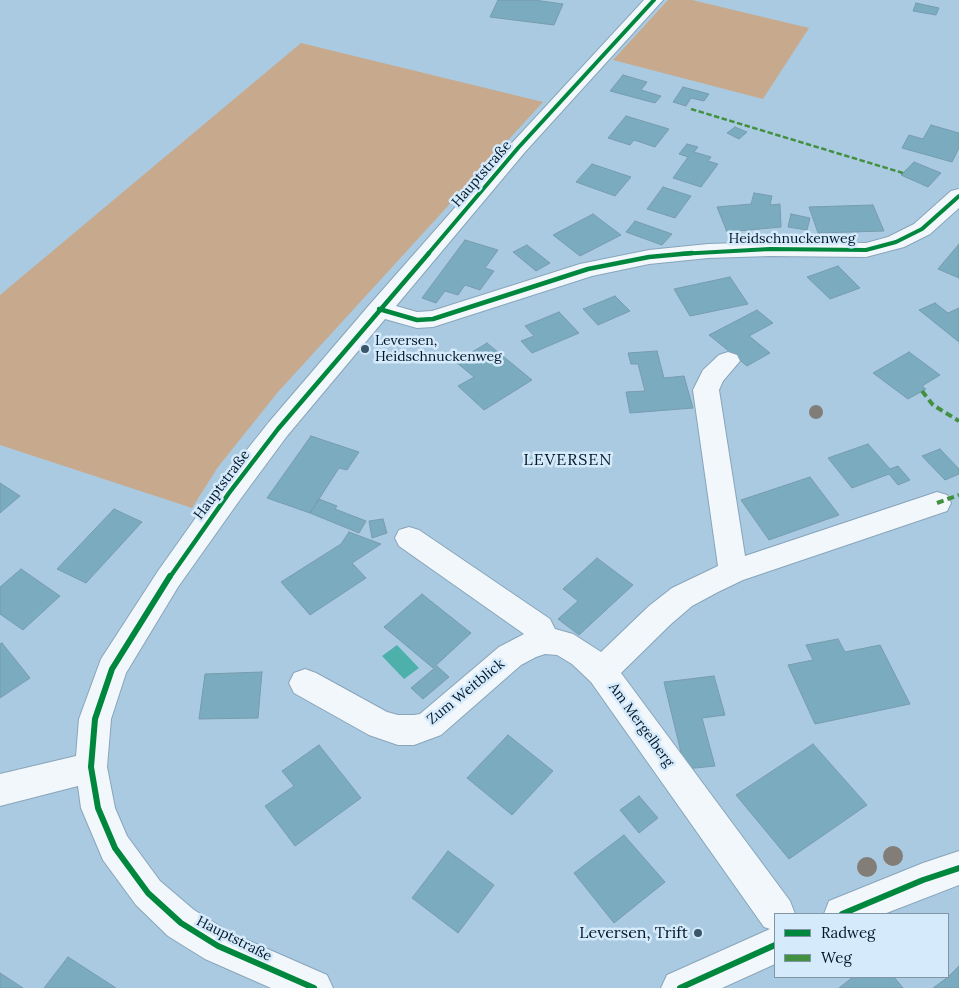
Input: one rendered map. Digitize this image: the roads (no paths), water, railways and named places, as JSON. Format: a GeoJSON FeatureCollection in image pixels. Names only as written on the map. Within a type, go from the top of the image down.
{"type":"FeatureCollection","features":[{"type":"Feature","properties":{"kind":"street","name":"Hauptstraße"},"geometry":{"type":"LineString","coordinates":[[314,988],[218,946],[181,923],[148,893],[115,848],[98,808],[91,767],[95,720],[112,669],[141,620],[229,493],[278,429],[518,148],[654,0]]}},
{"type":"Feature","properties":{"kind":"street","name":"Heidschnuckenweg"},"geometry":{"type":"LineString","coordinates":[[379,309],[418,320],[433,319],[588,269],[650,258],[717,250],[866,250],[896,242],[922,229],[959,196]]}},
{"type":"Feature","properties":{"kind":"street"},"geometry":{"type":"LineString","coordinates":[[728,361],[712,376],[706,390],[733,572]]}},
{"type":"Feature","properties":{"kind":"street","name":"Am Mergelberg"},"geometry":{"type":"LineString","coordinates":[[776,913],[602,672],[660,615],[682,597],[733,572],[937,502]]}},
{"type":"Feature","properties":{"kind":"street"},"geometry":{"type":"LineString","coordinates":[[409,538],[539,628],[545,641],[562,643],[583,655],[602,672]]}},
{"type":"Feature","properties":{"kind":"street","name":"Zum Weitblick"},"geometry":{"type":"LineString","coordinates":[[305,683],[380,725],[398,730],[414,730],[430,725],[510,656],[528,646],[545,641]]}},
{"type":"Feature","properties":{"kind":"street"},"geometry":{"type":"LineString","coordinates":[[0,790],[91,767]]}},
{"type":"Feature","properties":{"kind":"street"},"geometry":{"type":"LineString","coordinates":[[844,913],[923,880],[959,868]]}},
{"type":"Feature","properties":{"kind":"street"},"geometry":{"type":"LineString","coordinates":[[705,984],[774,946]]}},
{"type":"Feature","properties":{"kind":"place","name":"Leversen, Heidschnuckenweg"},"geometry":{"type":"Point","coordinates":[365,349]}},
{"type":"Feature","properties":{"kind":"place","name":"Leversen, Trift"},"geometry":{"type":"Point","coordinates":[698,933]}},
{"type":"Feature","properties":{"kind":"district","name":"LEVERSEN"},"geometry":{"type":"Point","coordinates":[568,460]}}]}
